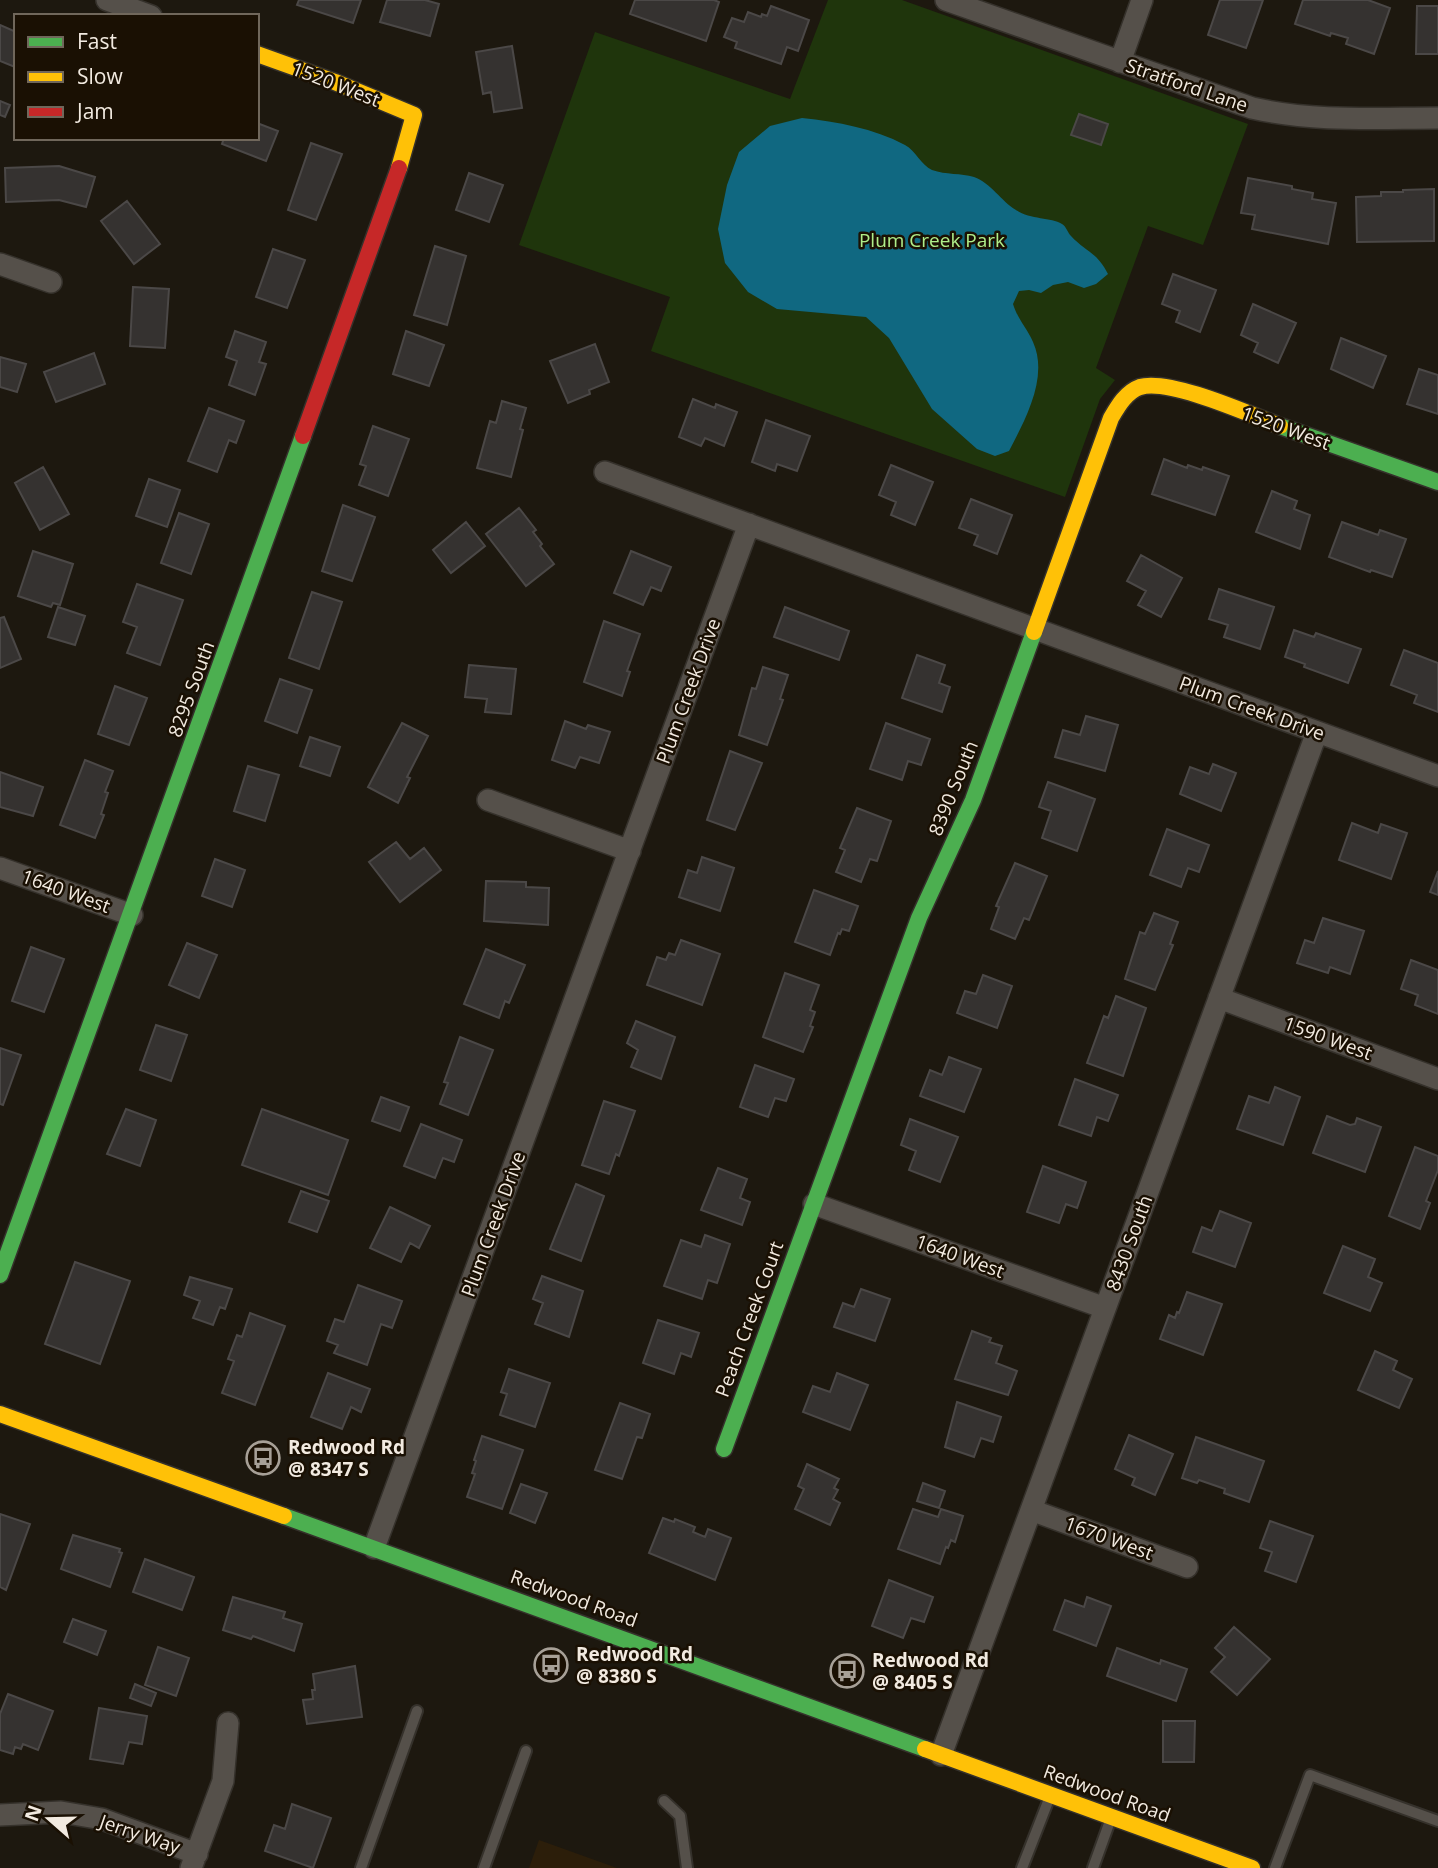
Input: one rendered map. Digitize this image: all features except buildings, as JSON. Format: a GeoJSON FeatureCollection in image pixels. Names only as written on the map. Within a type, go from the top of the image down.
{"type":"FeatureCollection","features":[{"type":"Feature","properties":{"kind":"street"},"geometry":{"type":"LineString","coordinates":[[107,0],[146,14]]}},
{"type":"Feature","properties":{"kind":"street","name":"Stratford Lane"},"geometry":{"type":"LineString","coordinates":[[946,0],[1252,108],[1318,118],[1438,118]]}},
{"type":"Feature","properties":{"kind":"street"},"geometry":{"type":"LineString","coordinates":[[1120,62],[1142,0]]}},
{"type":"Feature","properties":{"kind":"street","name":"1520 West"},"geometry":{"type":"LineString","coordinates":[[259,55],[335,82],[414,116]]}},
{"type":"Feature","properties":{"kind":"street","name":"8295 South"},"geometry":{"type":"LineString","coordinates":[[0,1275],[391,194],[414,116]]}},
{"type":"Feature","properties":{"kind":"street"},"geometry":{"type":"LineString","coordinates":[[0,264],[51,282]]}},
{"type":"Feature","properties":{"kind":"street","name":"1520 West"},"geometry":{"type":"LineString","coordinates":[[1132,389],[1149,383],[1168,386],[1438,482]]}},
{"type":"Feature","properties":{"kind":"street","name":"8390 South"},"geometry":{"type":"LineString","coordinates":[[814,1203],[919,918],[973,800],[1111,418],[1119,403],[1132,389]]}},
{"type":"Feature","properties":{"kind":"street"},"geometry":{"type":"LineString","coordinates":[[605,472],[749,524]]}},
{"type":"Feature","properties":{"kind":"street","name":"Plum Creek Drive"},"geometry":{"type":"LineString","coordinates":[[374,1548],[749,524],[1438,776]]}},
{"type":"Feature","properties":{"kind":"street","name":"8430 South"},"geometry":{"type":"LineString","coordinates":[[941,1755],[1317,732]]}},
{"type":"Feature","properties":{"kind":"street"},"geometry":{"type":"LineString","coordinates":[[488,800],[630,851]]}},
{"type":"Feature","properties":{"kind":"street","name":"1640 West"},"geometry":{"type":"LineString","coordinates":[[0,868],[132,915]]}},
{"type":"Feature","properties":{"kind":"street","name":"1590 West"},"geometry":{"type":"LineString","coordinates":[[1219,998],[1438,1079]]}},
{"type":"Feature","properties":{"kind":"street","name":"1640 West"},"geometry":{"type":"LineString","coordinates":[[814,1203],[1105,1308]]}},
{"type":"Feature","properties":{"kind":"street","name":"Peach Creek Court"},"geometry":{"type":"LineString","coordinates":[[724,1449],[814,1203]]}},
{"type":"Feature","properties":{"kind":"street","name":"Redwood Road"},"geometry":{"type":"LineString","coordinates":[[0,1414],[1252,1868]]}},
{"type":"Feature","properties":{"kind":"street","name":"1670 West"},"geometry":{"type":"LineString","coordinates":[[1031,1510],[1187,1567]]}},
{"type":"Feature","properties":{"kind":"street"},"geometry":{"type":"LineString","coordinates":[[194,1861],[223,1781],[228,1723]]}},
{"type":"Feature","properties":{"kind":"street","name":"Jerry Way"},"geometry":{"type":"LineString","coordinates":[[0,1815],[61,1812],[102,1819],[194,1861]]}},
{"type":"Feature","properties":{"kind":"lane"},"geometry":{"type":"LineString","coordinates":[[361,1868],[417,1711]]}},
{"type":"Feature","properties":{"kind":"lane"},"geometry":{"type":"LineString","coordinates":[[484,1868],[526,1751]]}},
{"type":"Feature","properties":{"kind":"lane"},"geometry":{"type":"LineString","coordinates":[[1275,1868],[1310,1775],[1438,1821]]}},
{"type":"Feature","properties":{"kind":"lane"},"geometry":{"type":"LineString","coordinates":[[1022,1868],[1051,1795]]}},
{"type":"Feature","properties":{"kind":"lane"},"geometry":{"type":"LineString","coordinates":[[664,1801],[680,1816],[687,1868]]}},
{"type":"Feature","properties":{"kind":"lane"},"geometry":{"type":"LineString","coordinates":[[1093,1868],[1112,1817]]}},
{"type":"Feature","properties":{"kind":"shaded area"},"geometry":{"type":"Polygon","coordinates":[[[539,1840],[617,1868],[529,1868],[539,1840]]]}},
{"type":"Feature","properties":{"kind":"green space","name":"Plum Creek Park"},"geometry":{"type":"Polygon","coordinates":[[[828,0],[902,0],[1248,124],[1203,245],[1148,226],[1096,368],[1115,380],[1100,399],[1065,497],[651,351],[670,297],[519,245],[595,32],[790,99],[828,0]]]}},
{"type":"Feature","properties":{"kind":"water"},"geometry":{"type":"Polygon","coordinates":[[[802,118],[842,124],[880,134],[909,148],[932,170],[974,177],[1022,213],[1063,225],[1104,267],[1108,274],[1096,284],[1084,288],[1068,282],[1053,285],[1041,293],[1019,291],[1013,304],[1033,342],[1038,369],[1033,398],[1009,451],[995,456],[977,449],[932,409],[889,338],[866,317],[777,309],[748,292],[725,263],[718,229],[727,185],[739,152],[770,126],[802,118]]]}},
{"type":"Feature","properties":{"kind":"traffic: fast"},"geometry":{"type":"LineString","coordinates":[[1280,426],[1438,482]]}},
{"type":"Feature","properties":{"kind":"traffic: fast"},"geometry":{"type":"LineString","coordinates":[[0,1275],[303,436]]}},
{"type":"Feature","properties":{"kind":"traffic: fast"},"geometry":{"type":"LineString","coordinates":[[724,1449],[919,918],[973,800],[1034,632]]}},
{"type":"Feature","properties":{"kind":"traffic: fast"},"geometry":{"type":"LineString","coordinates":[[284,1516],[925,1749]]}},
{"type":"Feature","properties":{"kind":"traffic: slow"},"geometry":{"type":"LineString","coordinates":[[259,55],[335,82],[414,115],[399,168]]}},
{"type":"Feature","properties":{"kind":"traffic: slow"},"geometry":{"type":"LineString","coordinates":[[1034,632],[1111,418],[1131,392],[1140,387],[1153,386],[1189,392],[1280,426]]}},
{"type":"Feature","properties":{"kind":"traffic: slow"},"geometry":{"type":"LineString","coordinates":[[0,1414],[284,1516]]}},
{"type":"Feature","properties":{"kind":"traffic: slow"},"geometry":{"type":"LineString","coordinates":[[925,1749],[1252,1868]]}},
{"type":"Feature","properties":{"kind":"traffic: jam"},"geometry":{"type":"LineString","coordinates":[[303,436],[399,168]]}},
{"type":"Feature","properties":{"kind":"place","name":"Redwood Rd @ 8347 S"},"geometry":{"type":"Point","coordinates":[263,1458]}},
{"type":"Feature","properties":{"kind":"place","name":"Redwood Rd @ 8380 S"},"geometry":{"type":"Point","coordinates":[551,1665]}},
{"type":"Feature","properties":{"kind":"place","name":"Redwood Rd @ 8405 S"},"geometry":{"type":"Point","coordinates":[847,1671]}}]}
